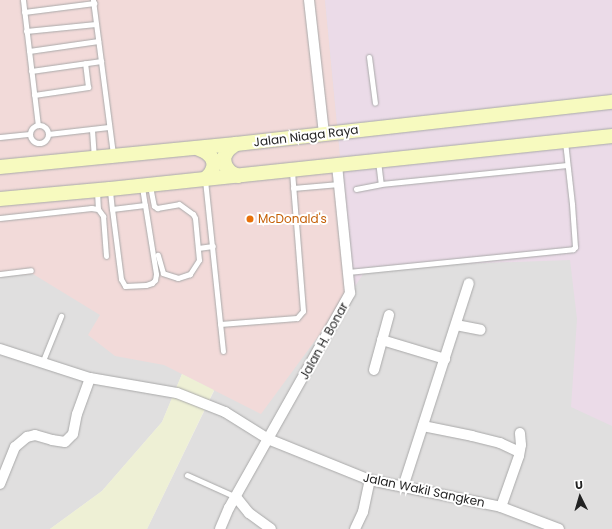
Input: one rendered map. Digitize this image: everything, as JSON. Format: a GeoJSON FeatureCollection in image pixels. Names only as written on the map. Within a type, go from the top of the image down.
{"type":"FeatureCollection","features":[{"type":"Feature","properties":{"kind":"main road","name":"Jalan Niaga Raya"},"geometry":{"type":"LineString","coordinates":[[0,167],[236,144],[612,102]]}},
{"type":"Feature","properties":{"kind":"main road"},"geometry":{"type":"LineString","coordinates":[[0,199],[103,190],[612,136]]}},
{"type":"Feature","properties":{"kind":"main road"},"geometry":{"type":"LineString","coordinates":[[236,144],[228,150],[224,157],[225,165],[230,172],[238,176]]}},
{"type":"Feature","properties":{"kind":"main road"},"geometry":{"type":"LineString","coordinates":[[197,148],[206,152],[212,158],[214,165],[211,173],[205,179]]}},
{"type":"Feature","properties":{"kind":"street"},"geometry":{"type":"LineString","coordinates":[[308,0],[324,134]]}},
{"type":"Feature","properties":{"kind":"street","name":"Jalan H. Bonar"},"geometry":{"type":"LineString","coordinates":[[220,529],[268,439],[348,299],[350,288],[337,165]]}},
{"type":"Feature","properties":{"kind":"street"},"geometry":{"type":"LineString","coordinates":[[403,487],[469,283]]}},
{"type":"Feature","properties":{"kind":"street"},"geometry":{"type":"LineString","coordinates":[[374,370],[389,315]]}},
{"type":"Feature","properties":{"kind":"street"},"geometry":{"type":"LineString","coordinates":[[456,324],[481,330]]}},
{"type":"Feature","properties":{"kind":"street"},"geometry":{"type":"LineString","coordinates":[[382,340],[444,359]]}},
{"type":"Feature","properties":{"kind":"street","name":"Jalan Wakil Sangken"},"geometry":{"type":"LineString","coordinates":[[0,348],[90,378],[177,393],[225,412],[268,439],[370,480],[435,492],[501,507],[559,529]]}},
{"type":"Feature","properties":{"kind":"street"},"geometry":{"type":"LineString","coordinates":[[0,484],[15,447],[27,437],[35,435],[65,442],[68,440],[73,434],[77,414],[90,378]]}},
{"type":"Feature","properties":{"kind":"street"},"geometry":{"type":"LineString","coordinates":[[423,426],[500,443],[520,452]]}},
{"type":"Feature","properties":{"kind":"street"},"geometry":{"type":"LineString","coordinates":[[501,507],[520,452],[520,433]]}},
{"type":"Feature","properties":{"kind":"street"},"geometry":{"type":"LineString","coordinates":[[355,529],[363,512],[370,480]]}},
{"type":"Feature","properties":{"kind":"street"},"geometry":{"type":"LineString","coordinates":[[236,497],[249,513],[270,529]]}},
{"type":"Feature","properties":{"kind":"lane"},"geometry":{"type":"LineString","coordinates":[[23,0],[38,125]]}},
{"type":"Feature","properties":{"kind":"lane"},"geometry":{"type":"LineString","coordinates":[[24,12],[94,2],[113,156]]}},
{"type":"Feature","properties":{"kind":"lane"},"geometry":{"type":"LineString","coordinates":[[26,30],[96,24]]}},
{"type":"Feature","properties":{"kind":"lane"},"geometry":{"type":"LineString","coordinates":[[29,50],[98,41]]}},
{"type":"Feature","properties":{"kind":"lane"},"geometry":{"type":"LineString","coordinates":[[369,57],[375,103]]}},
{"type":"Feature","properties":{"kind":"lane"},"geometry":{"type":"LineString","coordinates":[[31,71],[101,61]]}},
{"type":"Feature","properties":{"kind":"lane"},"geometry":{"type":"LineString","coordinates":[[34,95],[88,88],[85,64]]}},
{"type":"Feature","properties":{"kind":"lane"},"geometry":{"type":"LineString","coordinates":[[38,125],[47,129],[48,134],[44,142],[38,143],[32,140],[30,134],[33,128],[38,125]]}},
{"type":"Feature","properties":{"kind":"lane"},"geometry":{"type":"LineString","coordinates":[[48,134],[109,127]]}},
{"type":"Feature","properties":{"kind":"lane"},"geometry":{"type":"LineString","coordinates":[[92,130],[94,159]]}},
{"type":"Feature","properties":{"kind":"lane"},"geometry":{"type":"LineString","coordinates":[[0,137],[30,134]]}},
{"type":"Feature","properties":{"kind":"lane"},"geometry":{"type":"LineString","coordinates":[[348,272],[573,249],[572,204],[565,141]]}},
{"type":"Feature","properties":{"kind":"lane"},"geometry":{"type":"LineString","coordinates":[[378,160],[381,184]]}},
{"type":"Feature","properties":{"kind":"lane"},"geometry":{"type":"LineString","coordinates":[[356,189],[381,184],[568,165]]}},
{"type":"Feature","properties":{"kind":"lane"},"geometry":{"type":"LineString","coordinates":[[220,324],[297,318],[301,315],[304,303],[292,170]]}},
{"type":"Feature","properties":{"kind":"lane"},"geometry":{"type":"LineString","coordinates":[[205,179],[223,351]]}},
{"type":"Feature","properties":{"kind":"lane"},"geometry":{"type":"LineString","coordinates":[[293,188],[339,184]]}},
{"type":"Feature","properties":{"kind":"lane"},"geometry":{"type":"LineString","coordinates":[[103,190],[112,210],[122,283],[129,286],[146,285],[155,280],[156,274],[145,205],[145,185]]}},
{"type":"Feature","properties":{"kind":"lane"},"geometry":{"type":"LineString","coordinates":[[145,185],[154,206],[157,208],[179,204],[196,218],[198,260],[190,274],[183,278],[163,274],[158,255]]}},
{"type":"Feature","properties":{"kind":"lane"},"geometry":{"type":"LineString","coordinates":[[98,209],[103,190]]}},
{"type":"Feature","properties":{"kind":"lane"},"geometry":{"type":"LineString","coordinates":[[112,210],[145,205]]}},
{"type":"Feature","properties":{"kind":"lane"},"geometry":{"type":"LineString","coordinates":[[0,218],[91,208],[98,209],[103,216],[106,256]]}},
{"type":"Feature","properties":{"kind":"lane"},"geometry":{"type":"LineString","coordinates":[[198,248],[213,246]]}},
{"type":"Feature","properties":{"kind":"lane"},"geometry":{"type":"LineString","coordinates":[[0,274],[31,270]]}},
{"type":"Feature","properties":{"kind":"lane"},"geometry":{"type":"LineString","coordinates":[[42,363],[61,316]]}},
{"type":"Feature","properties":{"kind":"lane"},"geometry":{"type":"LineString","coordinates":[[187,475],[236,497]]}},
{"type":"Feature","properties":{"kind":"shaded area"},"geometry":{"type":"Polygon","coordinates":[[[0,0],[612,0],[612,529],[147,529],[214,391],[182,374],[162,422],[102,491],[50,529],[0,529],[0,0]]]}},
{"type":"Feature","properties":{"kind":"shaded area"},"geometry":{"type":"Polygon","coordinates":[[[0,0],[325,0],[353,289],[261,414],[164,365],[115,356],[88,335],[100,315],[33,274],[0,276],[0,0]]]}},
{"type":"Feature","properties":{"kind":"shaded area"},"geometry":{"type":"Polygon","coordinates":[[[325,0],[612,0],[612,426],[571,407],[577,319],[570,260],[368,267],[353,289],[325,0]]]}},
{"type":"Feature","properties":{"kind":"green space"},"geometry":{"type":"Polygon","coordinates":[[[182,374],[214,390],[147,529],[50,529],[102,491],[162,422],[182,374]]]}},
{"type":"Feature","properties":{"kind":"place","name":"McDonald's"},"geometry":{"type":"Point","coordinates":[250,219]}}]}
